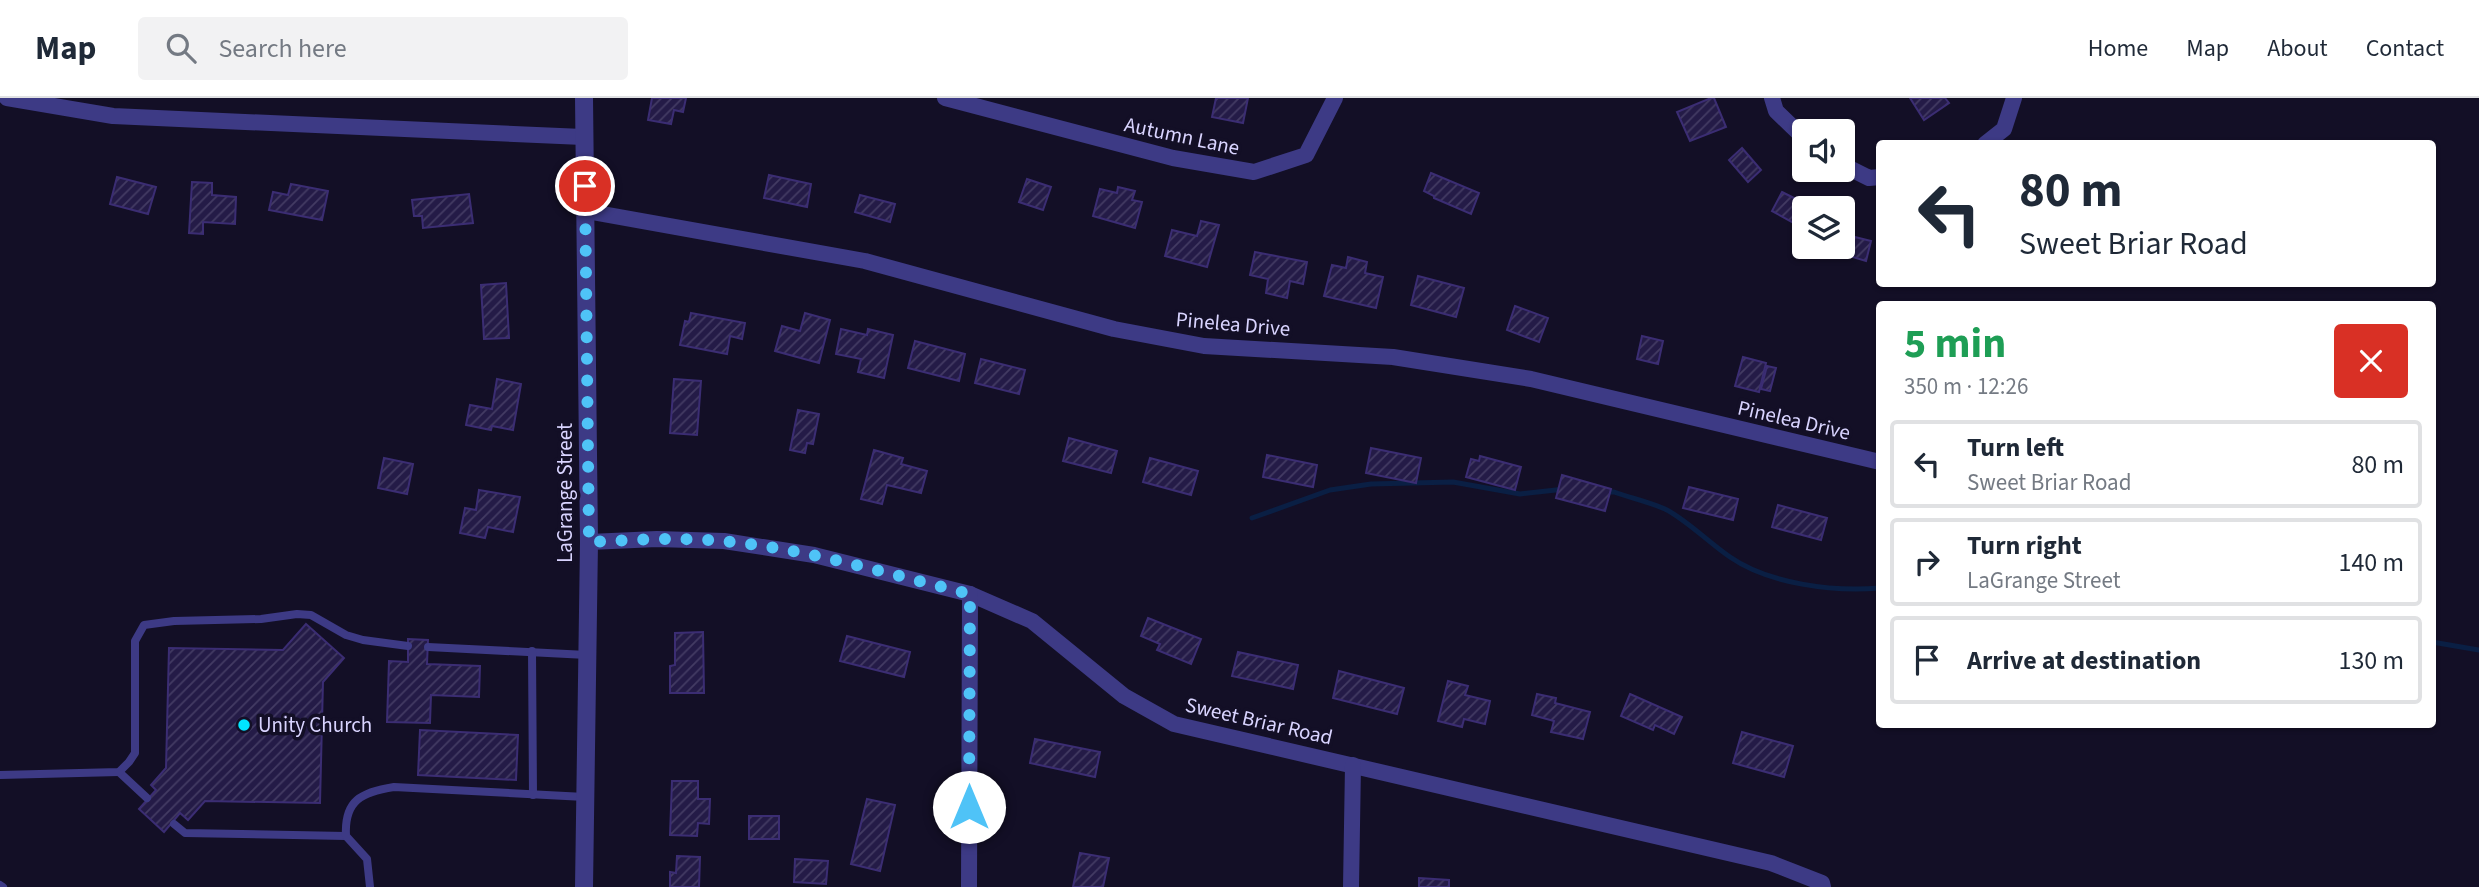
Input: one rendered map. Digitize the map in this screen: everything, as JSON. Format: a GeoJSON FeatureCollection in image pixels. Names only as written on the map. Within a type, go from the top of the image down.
{"type":"FeatureCollection","features":[{"type":"Feature","properties":{"kind":"street"},"geometry":{"type":"LineString","coordinates":[[7,98],[113,116],[583,137]]}},
{"type":"Feature","properties":{"kind":"street","name":"LaGrange Street"},"geometry":{"type":"LineString","coordinates":[[584,98],[589,542],[584,887]]}},
{"type":"Feature","properties":{"kind":"street","name":"Autumn Lane"},"geometry":{"type":"LineString","coordinates":[[945,98],[1173,158],[1254,172],[1306,155],[1335,98]]}},
{"type":"Feature","properties":{"kind":"street"},"geometry":{"type":"LineString","coordinates":[[1772,98],[1776,111],[1792,126]]}},
{"type":"Feature","properties":{"kind":"street"},"geometry":{"type":"LineString","coordinates":[[1990,140],[2004,128],[2014,98]]}},
{"type":"Feature","properties":{"kind":"street"},"geometry":{"type":"LineString","coordinates":[[1855,171],[1869,178],[1876,177]]}},
{"type":"Feature","properties":{"kind":"street","name":"Pinelea Drive"},"geometry":{"type":"LineString","coordinates":[[586,211],[865,261],[1127,331],[1205,346],[1393,357],[1531,379],[1876,461]]}},
{"type":"Feature","properties":{"kind":"street","name":"Sweet Briar Road"},"geometry":{"type":"LineString","coordinates":[[589,542],[657,539],[724,541],[814,555],[970,594],[1032,621],[1124,695],[1174,724],[1771,863],[1822,885]]}},
{"type":"Feature","properties":{"kind":"street"},"geometry":{"type":"LineString","coordinates":[[969,887],[970,594]]}},
{"type":"Feature","properties":{"kind":"street"},"geometry":{"type":"LineString","coordinates":[[1351,887],[1353,765]]}},
{"type":"Feature","properties":{"kind":"lane"},"geometry":{"type":"LineString","coordinates":[[119,772],[135,753],[135,641],[144,625],[174,621],[311,615],[355,638],[408,646]]}},
{"type":"Feature","properties":{"kind":"lane"},"geometry":{"type":"LineString","coordinates":[[428,647],[587,655]]}},
{"type":"Feature","properties":{"kind":"lane"},"geometry":{"type":"LineString","coordinates":[[532,651],[533,795]]}},
{"type":"Feature","properties":{"kind":"lane"},"geometry":{"type":"LineString","coordinates":[[0,775],[119,772],[147,798]]}},
{"type":"Feature","properties":{"kind":"lane"},"geometry":{"type":"LineString","coordinates":[[370,887],[367,859],[346,836],[345,821],[355,800],[373,790],[394,787],[585,797]]}},
{"type":"Feature","properties":{"kind":"lane"},"geometry":{"type":"LineString","coordinates":[[174,824],[185,833],[346,836]]}},
{"type":"Feature","properties":{"kind":"building"},"geometry":{"type":"Polygon","coordinates":[[[652,98],[686,98],[683,112],[674,110],[671,124],[648,120],[652,98]]]}},
{"type":"Feature","properties":{"kind":"building"},"geometry":{"type":"Polygon","coordinates":[[[1216,98],[1248,98],[1243,123],[1212,117],[1216,98]]]}},
{"type":"Feature","properties":{"kind":"building"},"geometry":{"type":"Polygon","coordinates":[[[1714,98],[1726,127],[1690,141],[1677,112],[1714,98]]]}},
{"type":"Feature","properties":{"kind":"building"},"geometry":{"type":"Polygon","coordinates":[[[1910,98],[1945,98],[1949,103],[1924,120],[1910,98]]]}},
{"type":"Feature","properties":{"kind":"building"},"geometry":{"type":"Polygon","coordinates":[[[1742,148],[1761,170],[1748,182],[1729,160],[1742,148]]]}},
{"type":"Feature","properties":{"kind":"building"},"geometry":{"type":"Polygon","coordinates":[[[1431,173],[1479,193],[1471,214],[1424,191],[1431,173]]]}},
{"type":"Feature","properties":{"kind":"building"},"geometry":{"type":"Polygon","coordinates":[[[769,175],[811,184],[807,207],[764,198],[769,175]]]}},
{"type":"Feature","properties":{"kind":"building"},"geometry":{"type":"Polygon","coordinates":[[[117,177],[156,187],[148,214],[110,204],[117,177]]]}},
{"type":"Feature","properties":{"kind":"building"},"geometry":{"type":"Polygon","coordinates":[[[1027,179],[1051,187],[1043,210],[1019,202],[1027,179]]]}},
{"type":"Feature","properties":{"kind":"building"},"geometry":{"type":"Polygon","coordinates":[[[192,182],[212,183],[212,195],[236,197],[235,224],[203,222],[203,234],[189,233],[192,182]]]}},
{"type":"Feature","properties":{"kind":"building"},"geometry":{"type":"Polygon","coordinates":[[[291,184],[328,191],[322,220],[269,210],[273,192],[288,195],[291,184]]]}},
{"type":"Feature","properties":{"kind":"building"},"geometry":{"type":"Polygon","coordinates":[[[1118,187],[1135,191],[1132,200],[1142,202],[1135,228],[1093,216],[1100,189],[1117,193],[1118,187]]]}},
{"type":"Feature","properties":{"kind":"building"},"geometry":{"type":"Polygon","coordinates":[[[1782,192],[1792,197],[1792,222],[1772,211],[1782,192]]]}},
{"type":"Feature","properties":{"kind":"building"},"geometry":{"type":"Polygon","coordinates":[[[469,194],[473,223],[423,228],[422,216],[414,216],[412,200],[469,194]]]}},
{"type":"Feature","properties":{"kind":"building"},"geometry":{"type":"Polygon","coordinates":[[[860,195],[895,204],[890,222],[855,212],[860,195]]]}},
{"type":"Feature","properties":{"kind":"building"},"geometry":{"type":"Polygon","coordinates":[[[1201,221],[1219,225],[1207,267],[1165,256],[1172,230],[1197,236],[1201,221]]]}},
{"type":"Feature","properties":{"kind":"building"},"geometry":{"type":"Polygon","coordinates":[[[1855,237],[1871,241],[1866,261],[1855,258],[1855,237]]]}},
{"type":"Feature","properties":{"kind":"building"},"geometry":{"type":"Polygon","coordinates":[[[1255,252],[1307,262],[1303,284],[1290,281],[1287,298],[1266,293],[1268,279],[1250,275],[1255,252]]]}},
{"type":"Feature","properties":{"kind":"building"},"geometry":{"type":"Polygon","coordinates":[[[1348,257],[1367,262],[1365,273],[1383,277],[1376,308],[1324,296],[1332,265],[1346,268],[1348,257]]]}},
{"type":"Feature","properties":{"kind":"building"},"geometry":{"type":"Polygon","coordinates":[[[1418,276],[1464,288],[1456,317],[1411,305],[1418,276]]]}},
{"type":"Feature","properties":{"kind":"building"},"geometry":{"type":"Polygon","coordinates":[[[506,283],[509,338],[484,339],[481,285],[506,283]]]}},
{"type":"Feature","properties":{"kind":"building"},"geometry":{"type":"Polygon","coordinates":[[[1515,306],[1548,318],[1539,342],[1507,330],[1515,306]]]}},
{"type":"Feature","properties":{"kind":"building"},"geometry":{"type":"Polygon","coordinates":[[[691,313],[745,323],[742,339],[730,336],[727,354],[680,345],[685,321],[689,322],[691,313]]]}},
{"type":"Feature","properties":{"kind":"building"},"geometry":{"type":"Polygon","coordinates":[[[805,313],[830,320],[819,363],[775,351],[782,326],[800,331],[805,313]]]}},
{"type":"Feature","properties":{"kind":"building"},"geometry":{"type":"Polygon","coordinates":[[[841,329],[867,335],[868,329],[893,335],[884,378],[858,372],[861,359],[836,354],[841,329]]]}},
{"type":"Feature","properties":{"kind":"building"},"geometry":{"type":"Polygon","coordinates":[[[1642,336],[1663,341],[1658,364],[1637,359],[1642,336]]]}},
{"type":"Feature","properties":{"kind":"building"},"geometry":{"type":"Polygon","coordinates":[[[915,341],[965,354],[959,381],[908,368],[915,341]]]}},
{"type":"Feature","properties":{"kind":"building"},"geometry":{"type":"Polygon","coordinates":[[[1743,357],[1766,363],[1759,392],[1735,386],[1743,357]]]}},
{"type":"Feature","properties":{"kind":"building"},"geometry":{"type":"Polygon","coordinates":[[[981,359],[1025,370],[1019,394],[975,383],[981,359]]]}},
{"type":"Feature","properties":{"kind":"building"},"geometry":{"type":"Polygon","coordinates":[[[1767,366],[1776,368],[1770,391],[1761,389],[1767,366]]]}},
{"type":"Feature","properties":{"kind":"building"},"geometry":{"type":"Polygon","coordinates":[[[497,379],[521,384],[513,430],[492,426],[491,430],[466,425],[470,405],[492,409],[497,379]]]}},
{"type":"Feature","properties":{"kind":"building"},"geometry":{"type":"Polygon","coordinates":[[[674,379],[701,381],[697,435],[670,433],[674,379]]]}},
{"type":"Feature","properties":{"kind":"building"},"geometry":{"type":"Polygon","coordinates":[[[798,410],[819,414],[813,444],[807,443],[805,453],[790,450],[798,410]]]}},
{"type":"Feature","properties":{"kind":"building"},"geometry":{"type":"Polygon","coordinates":[[[1069,438],[1117,451],[1111,473],[1063,461],[1069,438]]]}},
{"type":"Feature","properties":{"kind":"building"},"geometry":{"type":"Polygon","coordinates":[[[1371,448],[1421,458],[1416,483],[1366,473],[1371,448]]]}},
{"type":"Feature","properties":{"kind":"building"},"geometry":{"type":"Polygon","coordinates":[[[874,450],[903,458],[901,464],[927,471],[921,493],[887,485],[882,504],[861,499],[874,450]]]}},
{"type":"Feature","properties":{"kind":"building"},"geometry":{"type":"Polygon","coordinates":[[[1267,455],[1317,465],[1313,487],[1263,477],[1267,455]]]}},
{"type":"Feature","properties":{"kind":"building"},"geometry":{"type":"Polygon","coordinates":[[[1480,456],[1521,467],[1515,490],[1466,477],[1471,459],[1479,461],[1480,456]]]}},
{"type":"Feature","properties":{"kind":"building"},"geometry":{"type":"Polygon","coordinates":[[[384,458],[413,464],[407,494],[378,488],[384,458]]]}},
{"type":"Feature","properties":{"kind":"building"},"geometry":{"type":"Polygon","coordinates":[[[1150,458],[1198,471],[1191,495],[1143,482],[1150,458]]]}},
{"type":"Feature","properties":{"kind":"building"},"geometry":{"type":"Polygon","coordinates":[[[1562,475],[1611,489],[1605,511],[1556,498],[1562,475]]]}},
{"type":"Feature","properties":{"kind":"building"},"geometry":{"type":"Polygon","coordinates":[[[1689,487],[1738,499],[1733,520],[1683,508],[1689,487]]]}},
{"type":"Feature","properties":{"kind":"building"},"geometry":{"type":"Polygon","coordinates":[[[479,490],[520,497],[513,532],[488,527],[485,538],[460,533],[465,508],[476,510],[479,490]]]}},
{"type":"Feature","properties":{"kind":"building"},"geometry":{"type":"Polygon","coordinates":[[[1778,505],[1827,518],[1821,540],[1772,527],[1778,505]]]}},
{"type":"Feature","properties":{"kind":"building"},"geometry":{"type":"Polygon","coordinates":[[[1148,618],[1201,639],[1191,664],[1157,650],[1160,644],[1141,636],[1148,618]]]}},
{"type":"Feature","properties":{"kind":"building","name":"Unity Church"},"geometry":{"type":"Polygon","coordinates":[[[306,624],[344,658],[323,682],[320,803],[205,801],[188,820],[180,813],[164,832],[139,809],[156,790],[151,785],[166,768],[169,648],[283,650],[306,624]]]}},
{"type":"Feature","properties":{"kind":"building"},"geometry":{"type":"Polygon","coordinates":[[[703,632],[704,693],[670,693],[670,666],[675,665],[675,633],[703,632]]]}},
{"type":"Feature","properties":{"kind":"building"},"geometry":{"type":"Polygon","coordinates":[[[847,636],[910,652],[904,677],[840,661],[847,636]]]}},
{"type":"Feature","properties":{"kind":"building"},"geometry":{"type":"Polygon","coordinates":[[[408,639],[428,640],[427,664],[480,666],[479,697],[431,695],[430,723],[387,722],[389,661],[408,662],[408,639]]]}},
{"type":"Feature","properties":{"kind":"building"},"geometry":{"type":"Polygon","coordinates":[[[1238,652],[1298,665],[1293,689],[1232,676],[1238,652]]]}},
{"type":"Feature","properties":{"kind":"building"},"geometry":{"type":"Polygon","coordinates":[[[1339,671],[1404,688],[1397,714],[1333,698],[1339,671]]]}},
{"type":"Feature","properties":{"kind":"building"},"geometry":{"type":"Polygon","coordinates":[[[1448,681],[1468,686],[1465,695],[1490,701],[1485,724],[1464,719],[1462,727],[1438,721],[1448,681]]]}},
{"type":"Feature","properties":{"kind":"building"},"geometry":{"type":"Polygon","coordinates":[[[1537,694],[1556,698],[1555,703],[1590,712],[1583,739],[1551,732],[1554,721],[1532,715],[1537,694]]]}},
{"type":"Feature","properties":{"kind":"building"},"geometry":{"type":"Polygon","coordinates":[[[1630,694],[1682,717],[1674,734],[1655,725],[1653,730],[1621,716],[1630,694]]]}},
{"type":"Feature","properties":{"kind":"building"},"geometry":{"type":"Polygon","coordinates":[[[420,730],[518,735],[516,780],[418,775],[420,730]]]}},
{"type":"Feature","properties":{"kind":"building"},"geometry":{"type":"Polygon","coordinates":[[[1742,732],[1793,746],[1784,777],[1733,763],[1742,732]]]}},
{"type":"Feature","properties":{"kind":"building"},"geometry":{"type":"Polygon","coordinates":[[[1035,739],[1100,752],[1095,777],[1030,763],[1035,739]]]}},
{"type":"Feature","properties":{"kind":"building"},"geometry":{"type":"Polygon","coordinates":[[[672,781],[698,781],[698,799],[710,799],[709,824],[698,823],[697,836],[670,835],[672,781]]]}},
{"type":"Feature","properties":{"kind":"building"},"geometry":{"type":"Polygon","coordinates":[[[867,799],[895,805],[880,871],[851,864],[867,799]]]}},
{"type":"Feature","properties":{"kind":"building"},"geometry":{"type":"Polygon","coordinates":[[[749,816],[779,816],[779,839],[749,839],[749,816]]]}},
{"type":"Feature","properties":{"kind":"building"},"geometry":{"type":"Polygon","coordinates":[[[1080,853],[1109,858],[1103,887],[1073,887],[1080,853]]]}},
{"type":"Feature","properties":{"kind":"building"},"geometry":{"type":"Polygon","coordinates":[[[677,856],[700,857],[699,887],[670,887],[670,872],[676,873],[677,856]]]}},
{"type":"Feature","properties":{"kind":"building"},"geometry":{"type":"Polygon","coordinates":[[[795,859],[828,861],[826,884],[794,882],[795,859]]]}},
{"type":"Feature","properties":{"kind":"building"},"geometry":{"type":"Polygon","coordinates":[[[1419,878],[1449,880],[1449,887],[1419,887],[1419,878]]]}},
{"type":"Feature","properties":{"kind":"waterway"},"geometry":{"type":"LineString","coordinates":[[1252,518],[1330,490],[1371,484],[1453,482],[1520,494],[1565,489]]}},
{"type":"Feature","properties":{"kind":"waterway"},"geometry":{"type":"LineString","coordinates":[[1606,492],[1614,492],[1665,509],[1730,557],[1763,574],[1822,587],[1876,588]]}},
{"type":"Feature","properties":{"kind":"waterway"},"geometry":{"type":"LineString","coordinates":[[2436,643],[2479,650]]}},
{"type":"Feature","properties":{"kind":"place","name":"Unity Church"},"geometry":{"type":"Point","coordinates":[244,725]}},
{"type":"Feature","properties":{"kind":"route"},"geometry":{"type":"LineString","coordinates":[[585,186],[589,542],[657,539],[724,541],[814,555],[970,594],[969,807]]}}]}
